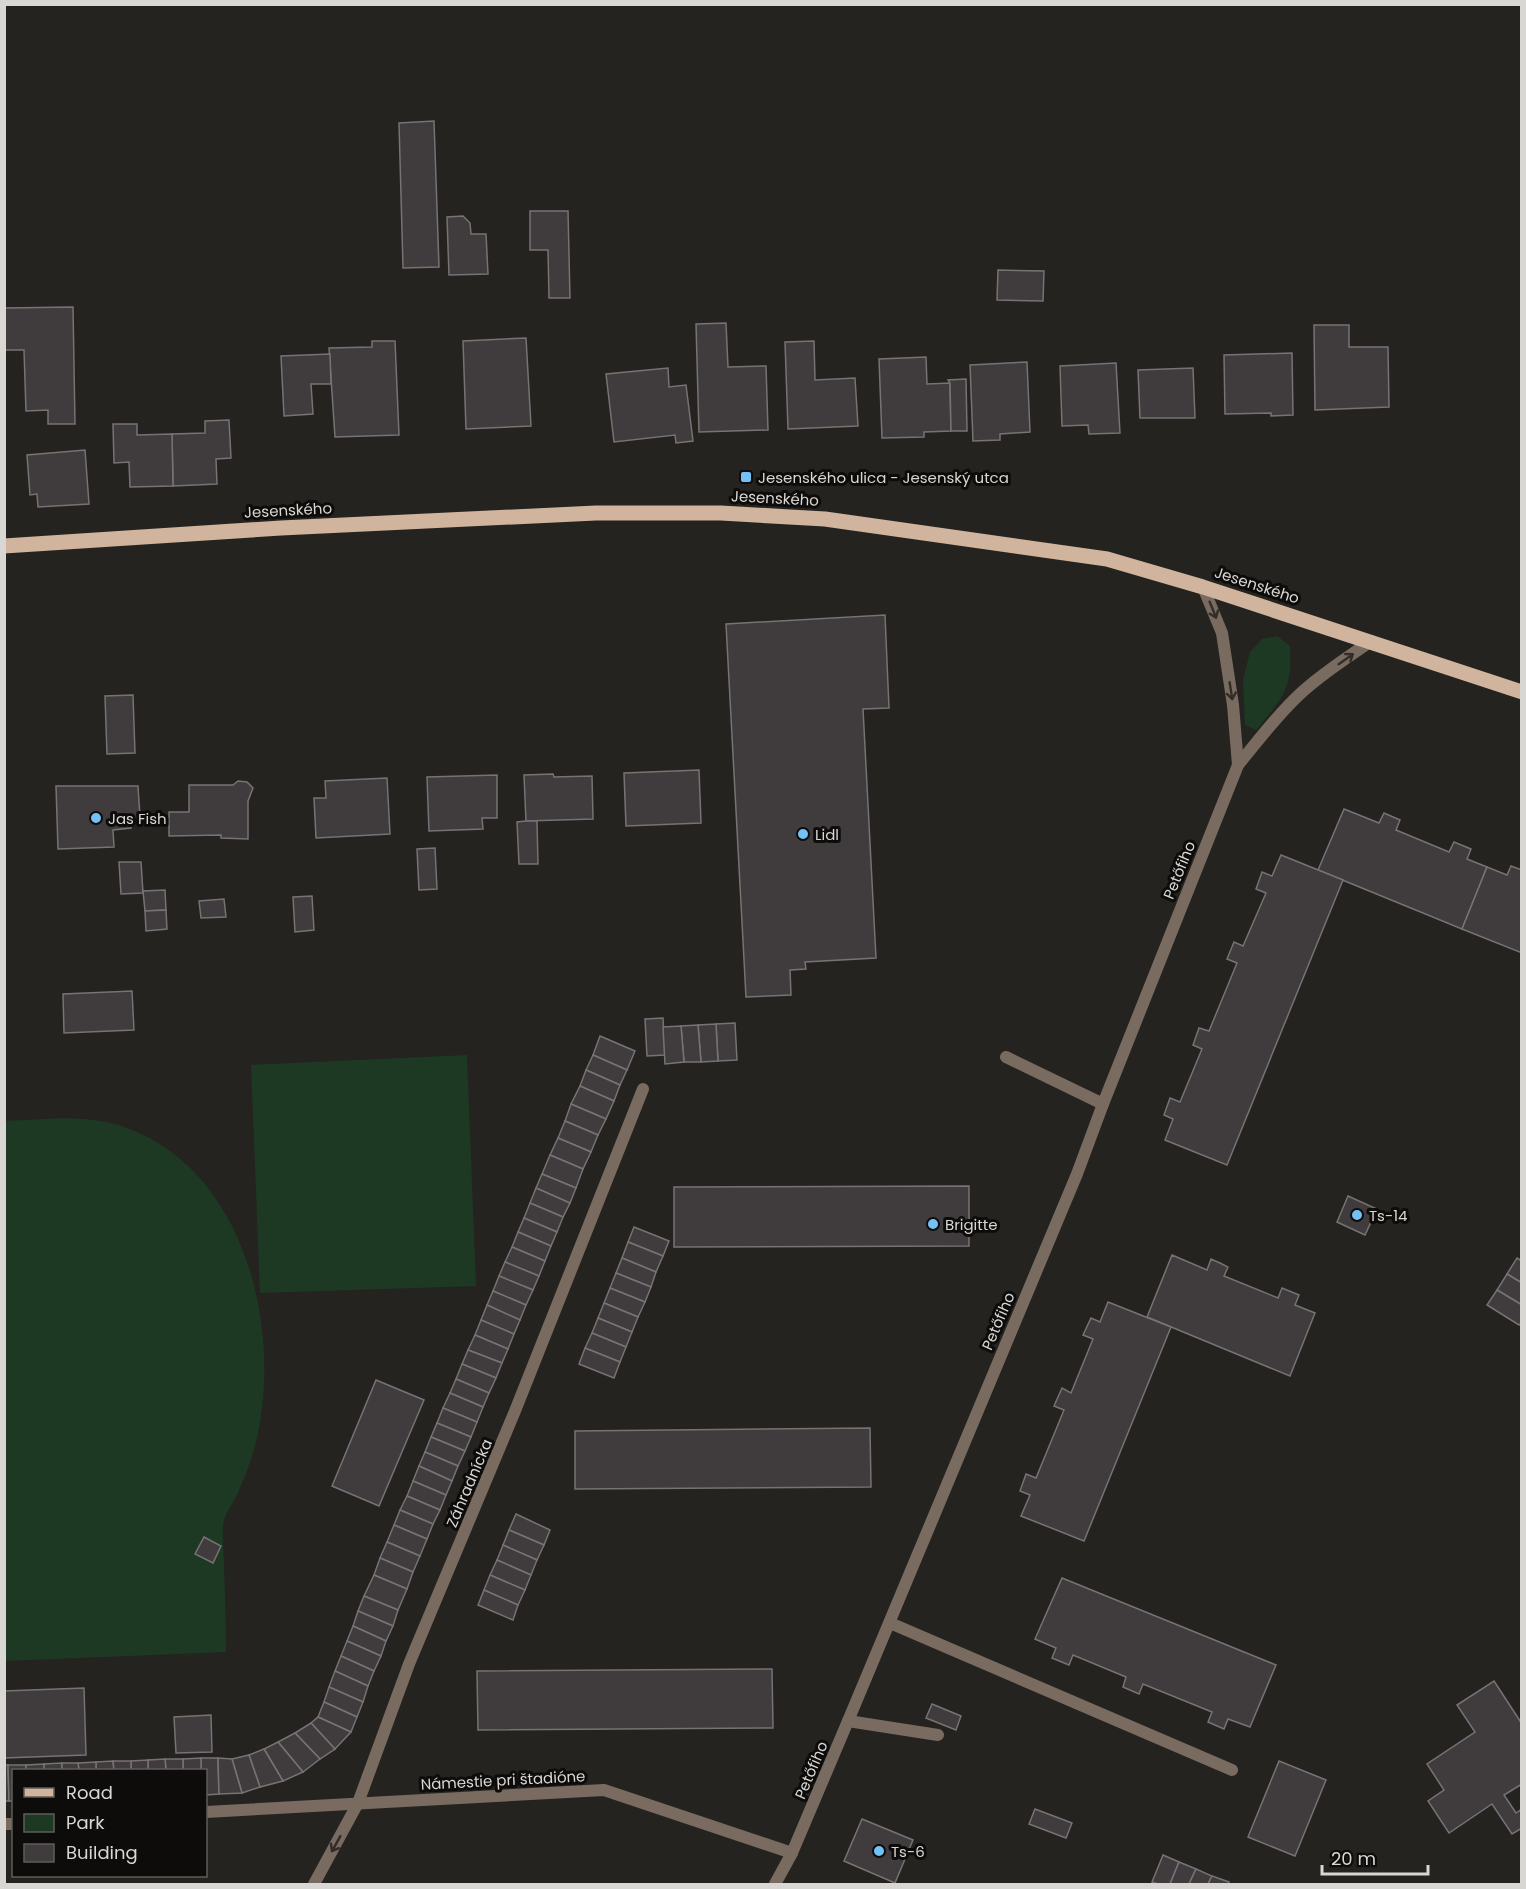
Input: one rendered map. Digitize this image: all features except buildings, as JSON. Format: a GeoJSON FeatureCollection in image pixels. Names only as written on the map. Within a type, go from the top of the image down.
{"type":"FeatureCollection","features":[{"type":"Feature","properties":{"kind":"main road","name":"Jesenského"},"geometry":{"type":"LineString","coordinates":[[4,546],[281,528],[596,513],[721,513],[825,519],[1107,559],[1203,586],[1521,692]]}},
{"type":"Feature","properties":{"kind":"street","name":"Petőfiho"},"geometry":{"type":"LineString","coordinates":[[1203,586],[1222,633],[1233,705],[1238,765]]}},
{"type":"Feature","properties":{"kind":"street","name":"Petőfiho"},"geometry":{"type":"LineString","coordinates":[[775,1884],[792,1853],[890,1623],[1077,1174],[1238,765],[1299,695],[1371,641]]}},
{"type":"Feature","properties":{"kind":"street"},"geometry":{"type":"LineString","coordinates":[[1006,1057],[1103,1104]]}},
{"type":"Feature","properties":{"kind":"street","name":"Záhradnícka"},"geometry":{"type":"LineString","coordinates":[[314,1884],[358,1803],[409,1664],[515,1411],[643,1089]]}},
{"type":"Feature","properties":{"kind":"street"},"geometry":{"type":"LineString","coordinates":[[890,1623],[1232,1770]]}},
{"type":"Feature","properties":{"kind":"street"},"geometry":{"type":"LineString","coordinates":[[848,1721],[938,1735]]}},
{"type":"Feature","properties":{"kind":"street","name":"Námestie pri štadióne"},"geometry":{"type":"LineString","coordinates":[[207,1812],[604,1790],[792,1853]]}},
{"type":"Feature","properties":{"kind":"green space"},"geometry":{"type":"Polygon","coordinates":[[[1277,636],[1290,646],[1290,673],[1279,701],[1256,730],[1245,725],[1243,680],[1250,652],[1262,639],[1277,636]]]}},
{"type":"Feature","properties":{"kind":"green space"},"geometry":{"type":"Polygon","coordinates":[[[467,1055],[476,1286],[260,1293],[251,1065],[467,1055]]]}},
{"type":"Feature","properties":{"kind":"green space"},"geometry":{"type":"Polygon","coordinates":[[[89,1119],[127,1128],[166,1148],[198,1177],[224,1211],[243,1251],[256,1293],[263,1337],[264,1381],[260,1423],[254,1448],[238,1493],[223,1525],[226,1652],[5,1661],[4,1121],[89,1119]]]}},
{"type":"Feature","properties":{"kind":"place","name":"Jesenského ulica - Jesenský utca"},"geometry":{"type":"Point","coordinates":[746,477]}},
{"type":"Feature","properties":{"kind":"place","name":"Jas Fish"},"geometry":{"type":"Point","coordinates":[96,818]}},
{"type":"Feature","properties":{"kind":"place","name":"Lidl"},"geometry":{"type":"Point","coordinates":[803,834]}},
{"type":"Feature","properties":{"kind":"place","name":"Ts-14"},"geometry":{"type":"Point","coordinates":[1357,1215]}},
{"type":"Feature","properties":{"kind":"place","name":"Brigitte"},"geometry":{"type":"Point","coordinates":[933,1224]}},
{"type":"Feature","properties":{"kind":"place","name":"Ts-6"},"geometry":{"type":"Point","coordinates":[879,1851]}}]}
